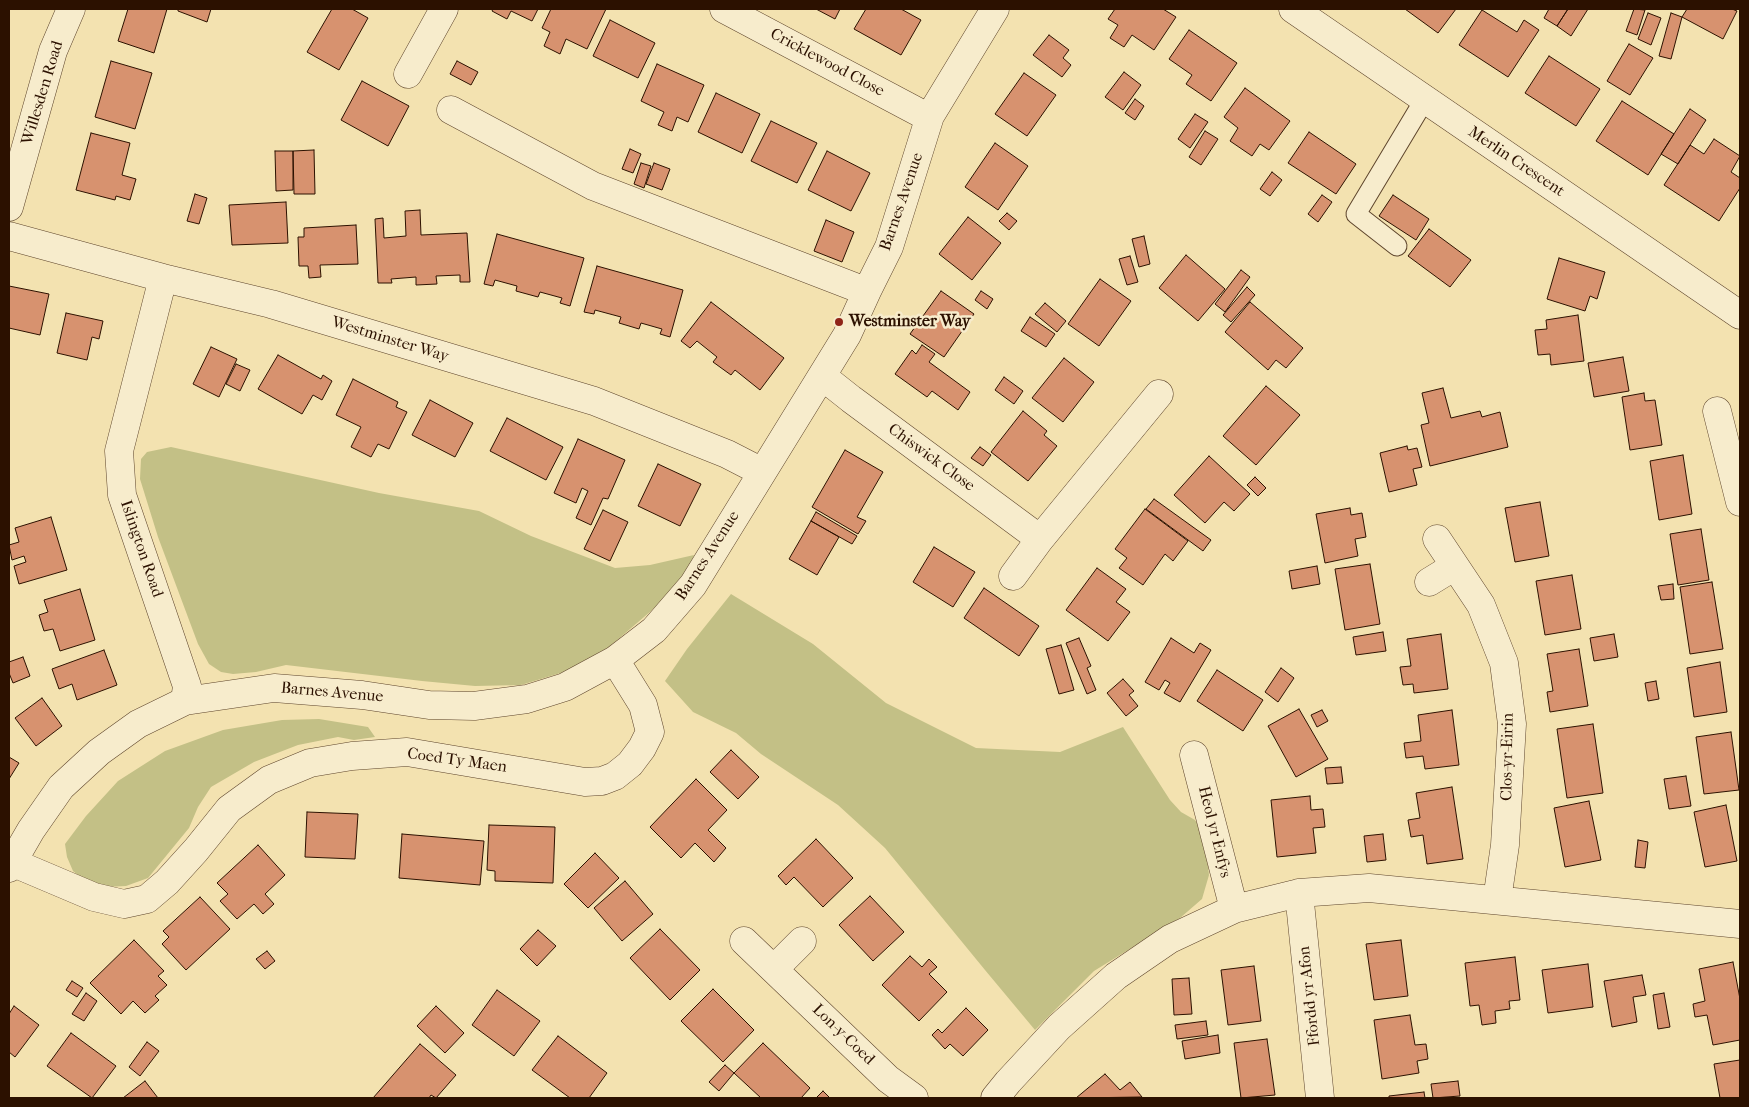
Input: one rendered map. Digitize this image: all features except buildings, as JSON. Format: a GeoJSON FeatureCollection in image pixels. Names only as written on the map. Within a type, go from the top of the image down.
{"type":"FeatureCollection","features":[{"type":"Feature","properties":{"kind":"street","name":"Willesden Road"},"geometry":{"type":"LineString","coordinates":[[9,207],[53,51],[71,9]]}},
{"type":"Feature","properties":{"kind":"street"},"geometry":{"type":"LineString","coordinates":[[408,74],[444,9]]}},
{"type":"Feature","properties":{"kind":"street","name":"Cricklewood Close"},"geometry":{"type":"LineString","coordinates":[[724,9],[913,109],[930,116]]}},
{"type":"Feature","properties":{"kind":"street","name":"Barnes Avenue"},"geometry":{"type":"LineString","coordinates":[[10,863],[61,787],[99,752],[138,724],[185,701],[274,688],[362,695],[429,705],[474,706],[527,699],[565,687],[615,660],[654,630],[693,585],[847,335],[889,247],[930,116],[995,9]]}},
{"type":"Feature","properties":{"kind":"street","name":"Merlin Crescent"},"geometry":{"type":"LineString","coordinates":[[1293,9],[1740,315]]}},
{"type":"Feature","properties":{"kind":"street"},"geometry":{"type":"LineString","coordinates":[[451,110],[593,186],[860,289],[868,289]]}},
{"type":"Feature","properties":{"kind":"street","name":"Westminster Way"},"geometry":{"type":"LineString","coordinates":[[9,236],[164,278],[271,304],[594,401],[727,454],[762,472]]}},
{"type":"Feature","properties":{"kind":"street","name":"Islington Road"},"geometry":{"type":"LineString","coordinates":[[164,278],[119,451],[122,495],[187,686],[185,701]]}},
{"type":"Feature","properties":{"kind":"street","name":"Chiswick Close"},"geometry":{"type":"LineString","coordinates":[[822,376],[851,400],[1040,539]]}},
{"type":"Feature","properties":{"kind":"street"},"geometry":{"type":"LineString","coordinates":[[1013,576],[1040,539],[1158,394]]}},
{"type":"Feature","properties":{"kind":"street"},"geometry":{"type":"LineString","coordinates":[[1717,411],[1733,443],[1740,502]]}},
{"type":"Feature","properties":{"kind":"street","name":"Clos-yr-Eirin"},"geometry":{"type":"LineString","coordinates":[[1437,539],[1481,605],[1504,663],[1512,724],[1506,845],[1497,900]]}},
{"type":"Feature","properties":{"kind":"street"},"geometry":{"type":"LineString","coordinates":[[1429,582],[1455,566]]}},
{"type":"Feature","properties":{"kind":"street","name":"Coed Ty Maen"},"geometry":{"type":"LineString","coordinates":[[10,863],[94,897],[124,904],[147,900],[167,882],[196,850],[229,809],[269,780],[310,763],[352,756],[407,752],[586,782],[615,776],[634,759],[650,732],[643,705],[615,660]]}},
{"type":"Feature","properties":{"kind":"street","name":"Heol yr Enfys"},"geometry":{"type":"LineString","coordinates":[[1194,755],[1234,909]]}},
{"type":"Feature","properties":{"kind":"street"},"geometry":{"type":"LineString","coordinates":[[995,1098],[1059,1027],[1116,976],[1170,939],[1234,909],[1299,893],[1369,888],[1740,924]]}},
{"type":"Feature","properties":{"kind":"street","name":"Ffordd yr Afon"},"geometry":{"type":"LineString","coordinates":[[1299,893],[1320,1098]]}},
{"type":"Feature","properties":{"kind":"street","name":"Lon-y-Coed"},"geometry":{"type":"LineString","coordinates":[[744,941],[888,1078],[914,1098]]}},
{"type":"Feature","properties":{"kind":"street"},"geometry":{"type":"LineString","coordinates":[[774,969],[802,941]]}},
{"type":"Feature","properties":{"kind":"lane"},"geometry":{"type":"LineString","coordinates":[[1397,246],[1356,214],[1424,99]]}},
{"type":"Feature","properties":{"kind":"shaded area"},"geometry":{"type":"Polygon","coordinates":[[[171,447],[379,493],[479,511],[531,536],[615,568],[650,565],[694,555],[687,574],[651,611],[609,647],[567,671],[521,685],[475,686],[286,665],[256,672],[233,674],[221,672],[209,664],[198,644],[158,537],[140,479],[141,459],[147,452],[171,447]]]}},
{"type":"Feature","properties":{"kind":"shaded area"},"geometry":{"type":"Polygon","coordinates":[[[731,594],[813,644],[886,703],[976,748],[1060,752],[1123,727],[1170,800],[1181,812],[1195,820],[1204,833],[1209,875],[1202,899],[1180,918],[1094,971],[1035,1030],[885,848],[838,805],[761,754],[736,733],[693,712],[665,681],[687,649],[731,594]]]}},
{"type":"Feature","properties":{"kind":"shaded area"},"geometry":{"type":"Polygon","coordinates":[[[319,719],[368,727],[375,737],[354,740],[338,737],[298,745],[254,762],[211,787],[198,807],[189,828],[148,878],[126,886],[105,887],[87,883],[73,871],[67,857],[65,844],[86,816],[118,781],[165,751],[223,730],[282,720],[319,719]]]}},
{"type":"Feature","properties":{"kind":"place","name":"Westminster Way"},"geometry":{"type":"Point","coordinates":[839,322]}}]}
